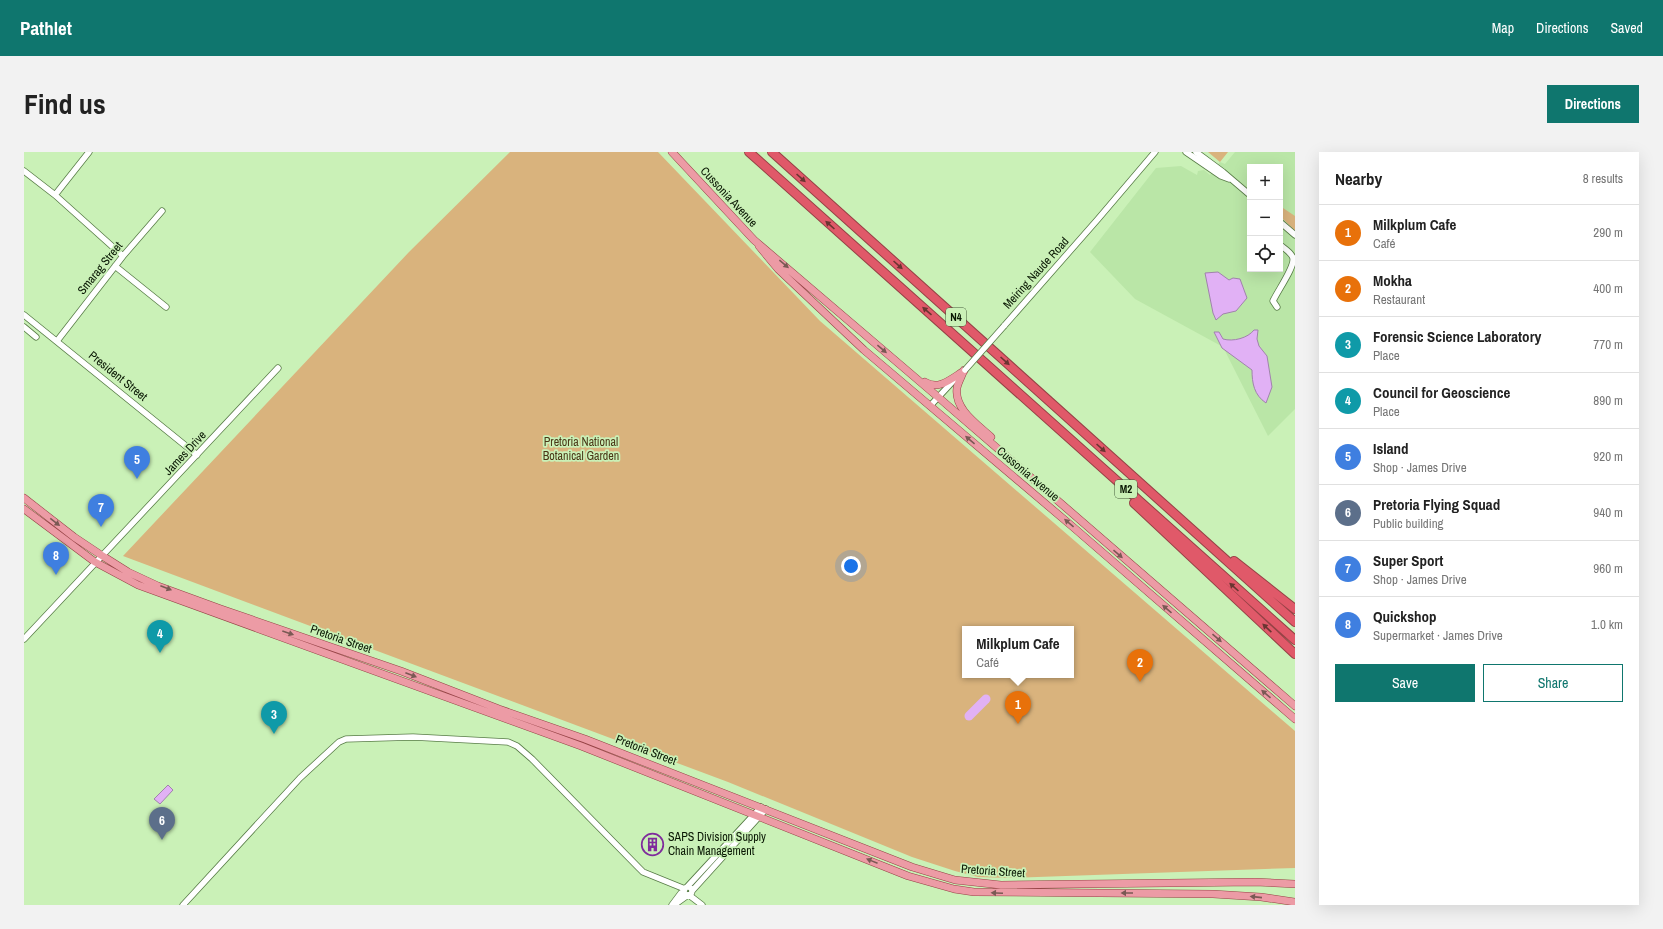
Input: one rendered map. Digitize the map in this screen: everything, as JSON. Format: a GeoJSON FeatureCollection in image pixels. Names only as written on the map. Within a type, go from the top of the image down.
{"type":"FeatureCollection","features":[{"type":"Feature","properties":{"kind":"highway","name":"N4"},"geometry":{"type":"LineString","coordinates":[[749,152],[883,273],[957,337]]}},
{"type":"Feature","properties":{"kind":"highway","name":"N4"},"geometry":{"type":"LineString","coordinates":[[772,152],[1140,482]]}},
{"type":"Feature","properties":{"kind":"highway","name":"M2"},"geometry":{"type":"LineString","coordinates":[[957,337],[1295,640]]}},
{"type":"Feature","properties":{"kind":"highway"},"geometry":{"type":"LineString","coordinates":[[957,337],[990,371],[1116,486],[1295,654]]}},
{"type":"Feature","properties":{"kind":"highway","name":"M2"},"geometry":{"type":"LineString","coordinates":[[1140,482],[1295,622]]}},
{"type":"Feature","properties":{"kind":"highway"},"geometry":{"type":"LineString","coordinates":[[1140,482],[1202,535],[1295,609]]}},
{"type":"Feature","properties":{"kind":"main road","name":"Cussonia Avenue"},"geometry":{"type":"LineString","coordinates":[[672,152],[754,240],[773,264],[806,297],[864,350],[1073,527],[1295,719]]}},
{"type":"Feature","properties":{"kind":"main road","name":"Cussonia Avenue"},"geometry":{"type":"LineString","coordinates":[[754,240],[938,396],[1295,706]]}},
{"type":"Feature","properties":{"kind":"main road"},"geometry":{"type":"LineString","coordinates":[[907,370],[934,386],[944,384],[965,370]]}},
{"type":"Feature","properties":{"kind":"main road"},"geometry":{"type":"LineString","coordinates":[[965,370],[957,388],[959,404],[966,413],[993,439],[999,450]]}},
{"type":"Feature","properties":{"kind":"main road","name":"Pretoria Street"},"geometry":{"type":"LineString","coordinates":[[24,498],[74,537],[101,555],[144,579],[193,599],[401,671],[499,709],[585,739],[912,867],[955,880],[978,884],[1056,886],[1255,882],[1295,884]]}},
{"type":"Feature","properties":{"kind":"main road","name":"Pretoria Street"},"geometry":{"type":"LineString","coordinates":[[24,509],[95,562],[138,585],[581,746],[908,876],[961,890],[1001,894],[1213,894],[1261,897],[1295,902]]}},
{"type":"Feature","properties":{"kind":"main road"},"geometry":{"type":"LineString","coordinates":[[1255,882],[1274,879],[1295,879]]}},
{"type":"Feature","properties":{"kind":"street"},"geometry":{"type":"LineString","coordinates":[[55,195],[89,152]]}},
{"type":"Feature","properties":{"kind":"street","name":"Meiring Naude Road"},"geometry":{"type":"LineString","coordinates":[[930,406],[938,396],[965,370],[1004,326],[1155,152]]}},
{"type":"Feature","properties":{"kind":"street"},"geometry":{"type":"LineString","coordinates":[[1186,152],[1221,176],[1231,180]]}},
{"type":"Feature","properties":{"kind":"street"},"geometry":{"type":"LineString","coordinates":[[1196,152],[1247,193]]}},
{"type":"Feature","properties":{"kind":"street"},"geometry":{"type":"LineString","coordinates":[[24,171],[55,195],[123,256]]}},
{"type":"Feature","properties":{"kind":"street","name":"Smarag Street"},"geometry":{"type":"LineString","coordinates":[[57,341],[123,256],[162,210]]}},
{"type":"Feature","properties":{"kind":"street"},"geometry":{"type":"LineString","coordinates":[[1283,225],[1295,235]]}},
{"type":"Feature","properties":{"kind":"street"},"geometry":{"type":"LineString","coordinates":[[1278,307],[1273,301],[1295,263],[1293,257],[1283,247]]}},
{"type":"Feature","properties":{"kind":"street"},"geometry":{"type":"LineString","coordinates":[[115,266],[166,307]]}},
{"type":"Feature","properties":{"kind":"street","name":"President Street"},"geometry":{"type":"LineString","coordinates":[[24,315],[197,455]]}},
{"type":"Feature","properties":{"kind":"street"},"geometry":{"type":"LineString","coordinates":[[24,327],[36,337]]}},
{"type":"Feature","properties":{"kind":"street","name":"James Drive"},"geometry":{"type":"LineString","coordinates":[[24,639],[101,555],[278,368]]}},
{"type":"Feature","properties":{"kind":"street"},"geometry":{"type":"LineString","coordinates":[[183,905],[300,778],[339,742],[352,739],[413,737],[508,742],[517,746],[532,759],[643,872],[688,892],[701,904]]}},
{"type":"Feature","properties":{"kind":"street"},"geometry":{"type":"LineString","coordinates":[[673,905],[688,892],[763,808]]}},
{"type":"Feature","properties":{"kind":"shaded area"},"geometry":{"type":"Polygon","coordinates":[[[1235,152],[1295,152],[1295,409],[1268,436],[1223,347],[1135,299],[1090,252],[1156,168],[1181,166],[1197,175],[1198,171],[1204,170],[1210,175],[1220,162],[1225,164],[1235,152]]]}},
{"type":"Feature","properties":{"kind":"shaded area"},"geometry":{"type":"Polygon","coordinates":[[[1218,272],[1229,280],[1233,278],[1240,279],[1247,298],[1236,311],[1223,314],[1216,320],[1213,313],[1205,273],[1218,272]]]}},
{"type":"Feature","properties":{"kind":"shaded area"},"geometry":{"type":"Polygon","coordinates":[[[1254,330],[1258,330],[1257,339],[1259,346],[1267,356],[1272,387],[1266,403],[1262,400],[1254,388],[1252,370],[1222,348],[1214,332],[1219,332],[1223,339],[1231,340],[1240,339],[1254,330]]]}},
{"type":"Feature","properties":{"kind":"shaded area"},"geometry":{"type":"Polygon","coordinates":[[[168,785],[173,790],[160,804],[154,799],[168,785]]]}},
{"type":"Feature","properties":{"kind":"green space","name":"Pretoria National Botanical Garden"},"geometry":{"type":"Polygon","coordinates":[[[510,152],[658,152],[820,321],[1295,731],[1295,868],[1008,878],[978,877],[955,871],[912,857],[728,782],[123,556],[409,252],[510,152]]]}},
{"type":"Feature","properties":{"kind":"green space"},"geometry":{"type":"Polygon","coordinates":[[[1208,152],[1228,152],[1220,162],[1208,152]]]}},
{"type":"Feature","properties":{"kind":"green space"},"geometry":{"type":"Polygon","coordinates":[[[1283,208],[1295,216],[1295,231],[1283,219],[1283,208]]]}},
{"type":"Feature","properties":{"kind":"waterway"},"geometry":{"type":"LineString","coordinates":[[969,716],[986,699]]}},
{"type":"Feature","properties":{"kind":"place","name":"Island"},"geometry":{"type":"Point","coordinates":[137,479]}},
{"type":"Feature","properties":{"kind":"place","name":"Super Sport"},"geometry":{"type":"Point","coordinates":[101,527]}},
{"type":"Feature","properties":{"kind":"place","name":"Quickshop"},"geometry":{"type":"Point","coordinates":[56,575]}},
{"type":"Feature","properties":{"kind":"place","name":"Council for Geoscience"},"geometry":{"type":"Point","coordinates":[160,653]}},
{"type":"Feature","properties":{"kind":"place","name":"Mokha"},"geometry":{"type":"Point","coordinates":[1140,682]}},
{"type":"Feature","properties":{"kind":"place","name":"Milkplum Cafe"},"geometry":{"type":"Point","coordinates":[1018,724]}},
{"type":"Feature","properties":{"kind":"place","name":"Forensic Science Laboratory"},"geometry":{"type":"Point","coordinates":[274,734]}},
{"type":"Feature","properties":{"kind":"place","name":"Pretoria Flying Squad"},"geometry":{"type":"Point","coordinates":[162,840]}},
{"type":"Feature","properties":{"kind":"place","name":"SAPS Division Supply Chain Management"},"geometry":{"type":"Point","coordinates":[653,844]}}]}
